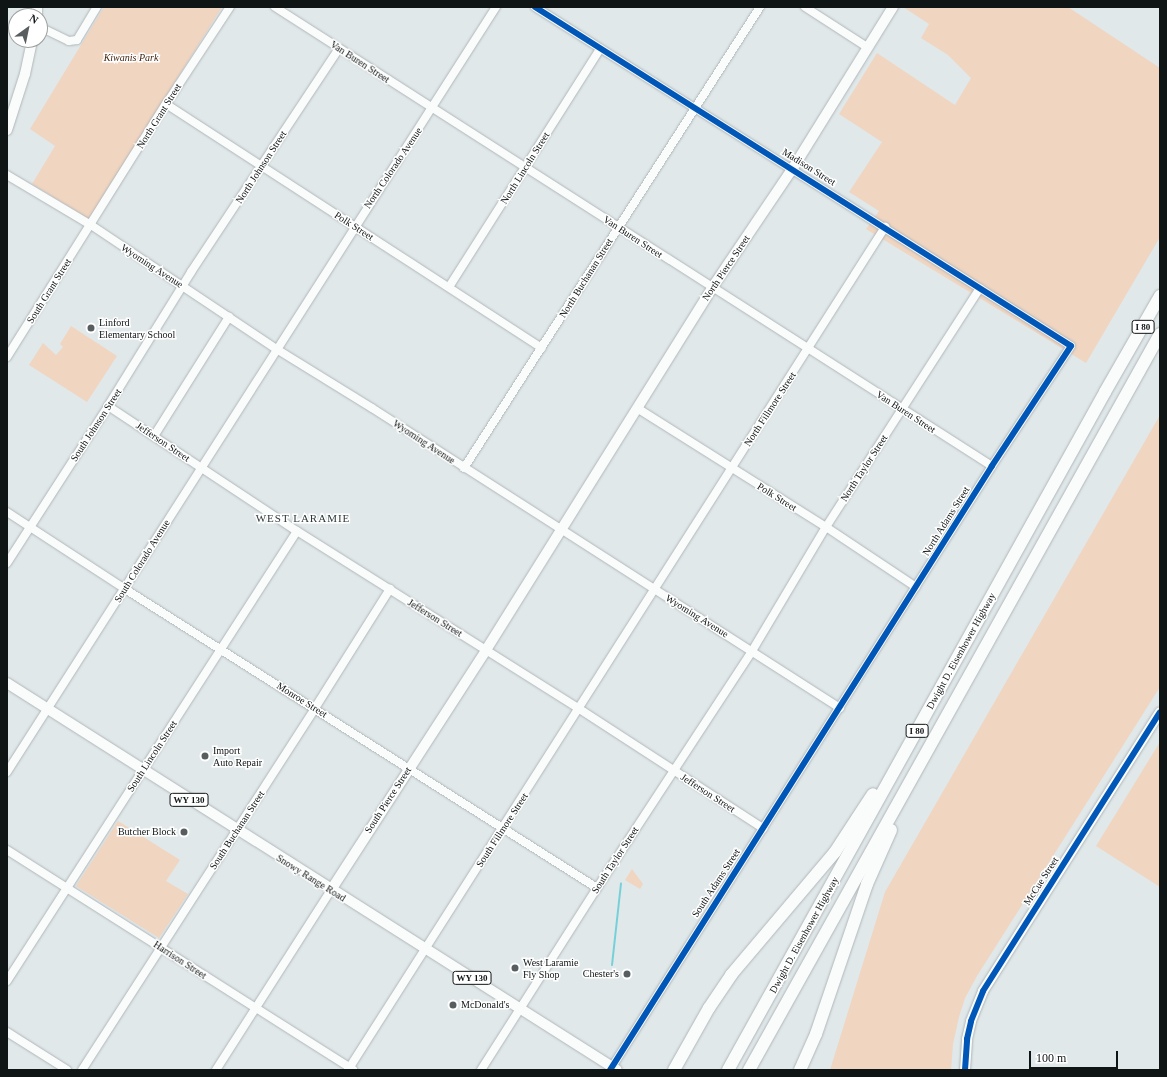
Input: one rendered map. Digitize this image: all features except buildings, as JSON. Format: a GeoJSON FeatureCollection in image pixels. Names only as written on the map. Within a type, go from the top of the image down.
{"type":"FeatureCollection","features":[{"type":"Feature","properties":{"kind":"highway","name":"Dwight D. Eisenhower Highway"},"geometry":{"type":"LineString","coordinates":[[728,1070],[1105,392],[1160,296]]}},
{"type":"Feature","properties":{"kind":"highway","name":"Dwight D. Eisenhower Highway"},"geometry":{"type":"LineString","coordinates":[[749,1070],[1160,334]]}},
{"type":"Feature","properties":{"kind":"highway"},"geometry":{"type":"LineString","coordinates":[[800,1070],[816,1034],[870,876],[964,686]]}},
{"type":"Feature","properties":{"kind":"highway"},"geometry":{"type":"LineString","coordinates":[[674,1070],[709,1008],[731,975],[835,852],[931,706]]}},
{"type":"Feature","properties":{"kind":"main road","name":"North Pierce Street"},"geometry":{"type":"LineString","coordinates":[[559,529],[712,288],[793,168],[893,7]]}},
{"type":"Feature","properties":{"kind":"main road"},"geometry":{"type":"LineString","coordinates":[[7,130],[25,74],[30,48]]}},
{"type":"Feature","properties":{"kind":"main road","name":"South Pierce Street"},"geometry":{"type":"LineString","coordinates":[[331,890],[486,650],[559,529]]}},
{"type":"Feature","properties":{"kind":"main road","name":"Snowy Range Road"},"geometry":{"type":"LineString","coordinates":[[7,683],[236,830],[520,1008],[613,1069]]}},
{"type":"Feature","properties":{"kind":"main road","name":"McCue Street"},"geometry":{"type":"LineString","coordinates":[[964,1070],[969,1027],[983,991],[1160,712]]}},
{"type":"Feature","properties":{"kind":"street"},"geometry":{"type":"LineString","coordinates":[[48,31],[69,41],[77,40],[97,7]]}},
{"type":"Feature","properties":{"kind":"street","name":"North Grant Street"},"geometry":{"type":"LineString","coordinates":[[90,225],[166,104],[230,7]]}},
{"type":"Feature","properties":{"kind":"street","name":"Van Buren Street"},"geometry":{"type":"LineString","coordinates":[[275,7],[432,109],[525,167],[617,228],[992,466]]}},
{"type":"Feature","properties":{"kind":"street","name":"North Colorado Avenue"},"geometry":{"type":"LineString","coordinates":[[278,350],[354,226],[432,109],[496,7]]}},
{"type":"Feature","properties":{"kind":"street","name":"Madison Street"},"geometry":{"type":"LineString","coordinates":[[535,7],[600,49],[793,168],[1071,346]]}},
{"type":"Feature","properties":{"kind":"street","name":"North Buchanan Street"},"geometry":{"type":"LineString","coordinates":[[464,468],[542,348],[617,228],[696,108],[700,98],[760,7]]}},
{"type":"Feature","properties":{"kind":"street"},"geometry":{"type":"LineString","coordinates":[[805,7],[867,47]]}},
{"type":"Feature","properties":{"kind":"street","name":"North Johnson Street"},"geometry":{"type":"LineString","coordinates":[[182,286],[339,48]]}},
{"type":"Feature","properties":{"kind":"street","name":"North Lincoln Street"},"geometry":{"type":"LineString","coordinates":[[449,287],[600,49]]}},
{"type":"Feature","properties":{"kind":"street","name":"Polk Street"},"geometry":{"type":"LineString","coordinates":[[166,104],[542,348]]}},
{"type":"Feature","properties":{"kind":"street","name":"Wyoming Avenue"},"geometry":{"type":"LineString","coordinates":[[7,175],[90,225],[278,350],[840,708]]}},
{"type":"Feature","properties":{"kind":"street","name":"South Grant Street"},"geometry":{"type":"LineString","coordinates":[[7,357],[10,345],[90,225]]}},
{"type":"Feature","properties":{"kind":"street","name":"North Fillmore Street"},"geometry":{"type":"LineString","coordinates":[[654,590],[885,227]]}},
{"type":"Feature","properties":{"kind":"street","name":"South Johnson Street"},"geometry":{"type":"LineString","coordinates":[[7,563],[108,406],[182,286]]}},
{"type":"Feature","properties":{"kind":"street","name":"North Taylor Street"},"geometry":{"type":"LineString","coordinates":[[752,651],[826,527],[980,288]]}},
{"type":"Feature","properties":{"kind":"street"},"geometry":{"type":"LineString","coordinates":[[154,436],[229,317]]}},
{"type":"Feature","properties":{"kind":"street","name":"North Adams Street"},"geometry":{"type":"LineString","coordinates":[[840,708],[992,466],[1071,346]]}},
{"type":"Feature","properties":{"kind":"street","name":"South Colorado Avenue"},"geometry":{"type":"LineString","coordinates":[[7,772],[278,350]]}},
{"type":"Feature","properties":{"kind":"street","name":"Jefferson Street"},"geometry":{"type":"LineString","coordinates":[[108,406],[297,531],[578,708],[763,828]]}},
{"type":"Feature","properties":{"kind":"street","name":"Polk Street"},"geometry":{"type":"LineString","coordinates":[[637,408],[826,527],[916,587]]}},
{"type":"Feature","properties":{"kind":"street","name":"Monroe Street"},"geometry":{"type":"LineString","coordinates":[[7,512],[504,827],[597,888]]}},
{"type":"Feature","properties":{"kind":"street","name":"South Lincoln Street"},"geometry":{"type":"LineString","coordinates":[[7,981],[297,531]]}},
{"type":"Feature","properties":{"kind":"street","name":"South Buchanan Street"},"geometry":{"type":"LineString","coordinates":[[82,1070],[390,589]]}},
{"type":"Feature","properties":{"kind":"street","name":"South Fillmore Street"},"geometry":{"type":"LineString","coordinates":[[350,1069],[654,590]]}},
{"type":"Feature","properties":{"kind":"street","name":"South Taylor Street"},"geometry":{"type":"LineString","coordinates":[[481,1070],[597,888],[752,651]]}},
{"type":"Feature","properties":{"kind":"street","name":"South Adams Street"},"geometry":{"type":"LineString","coordinates":[[613,1069],[763,828],[840,708]]}},
{"type":"Feature","properties":{"kind":"street","name":"Harrison Street"},"geometry":{"type":"LineString","coordinates":[[7,850],[350,1069]]}},
{"type":"Feature","properties":{"kind":"street","name":"South Pierce Street"},"geometry":{"type":"LineString","coordinates":[[216,1070],[331,890]]}},
{"type":"Feature","properties":{"kind":"street"},"geometry":{"type":"LineString","coordinates":[[7,1032],[67,1070]]}},
{"type":"Feature","properties":{"kind":"green space","name":"Kiwanis Park"},"geometry":{"type":"Polygon","coordinates":[[[104,7],[222,7],[89,219],[32,184],[55,146],[30,129],[104,7]]]}},
{"type":"Feature","properties":{"kind":"green space"},"geometry":{"type":"Polygon","coordinates":[[[903,7],[1068,7],[1160,68],[1160,237],[1086,363],[866,229],[879,211],[849,192],[882,142],[839,114],[877,53],[955,105],[971,78],[948,55],[921,38],[929,24],[903,7]]]}},
{"type":"Feature","properties":{"kind":"green space"},"geometry":{"type":"Polygon","coordinates":[[[71,326],[117,356],[87,402],[29,365],[43,343],[56,355],[63,347],[60,344],[71,326]]]}},
{"type":"Feature","properties":{"kind":"green space"},"geometry":{"type":"Polygon","coordinates":[[[1160,415],[1160,687],[977,976],[965,998],[959,1017],[953,1044],[951,1070],[830,1070],[885,892],[1160,415]]]}},
{"type":"Feature","properties":{"kind":"green space"},"geometry":{"type":"Polygon","coordinates":[[[1160,742],[1160,887],[1096,846],[1160,742]]]}},
{"type":"Feature","properties":{"kind":"green space"},"geometry":{"type":"Polygon","coordinates":[[[118,821],[180,860],[166,881],[188,894],[159,938],[76,886],[118,821]]]}},
{"type":"Feature","properties":{"kind":"green space"},"geometry":{"type":"Polygon","coordinates":[[[632,869],[643,884],[640,889],[625,880],[632,869]]]}},
{"type":"Feature","properties":{"kind":"waterway"},"geometry":{"type":"LineString","coordinates":[[612,965],[621,883]]}},
{"type":"Feature","properties":{"kind":"cycle path"},"geometry":{"type":"LineString","coordinates":[[535,7],[1071,346],[992,466],[610,1070]]}},
{"type":"Feature","properties":{"kind":"cycle path"},"geometry":{"type":"LineString","coordinates":[[965,1070],[967,1039],[971,1021],[983,991],[1160,712]]}},
{"type":"Feature","properties":{"kind":"place","name":"Linford Elementary School"},"geometry":{"type":"Point","coordinates":[91,328]}},
{"type":"Feature","properties":{"kind":"place","name":"Import Auto Repair"},"geometry":{"type":"Point","coordinates":[205,756]}},
{"type":"Feature","properties":{"kind":"place","name":"Butcher Block"},"geometry":{"type":"Point","coordinates":[184,832]}},
{"type":"Feature","properties":{"kind":"place","name":"West Laramie Fly Shop"},"geometry":{"type":"Point","coordinates":[515,968]}},
{"type":"Feature","properties":{"kind":"place","name":"Chester's"},"geometry":{"type":"Point","coordinates":[627,974]}},
{"type":"Feature","properties":{"kind":"place","name":"McDonald's"},"geometry":{"type":"Point","coordinates":[453,1005]}},
{"type":"Feature","properties":{"kind":"district","name":"WEST LARAMIE"},"geometry":{"type":"Point","coordinates":[303,518]}}]}
